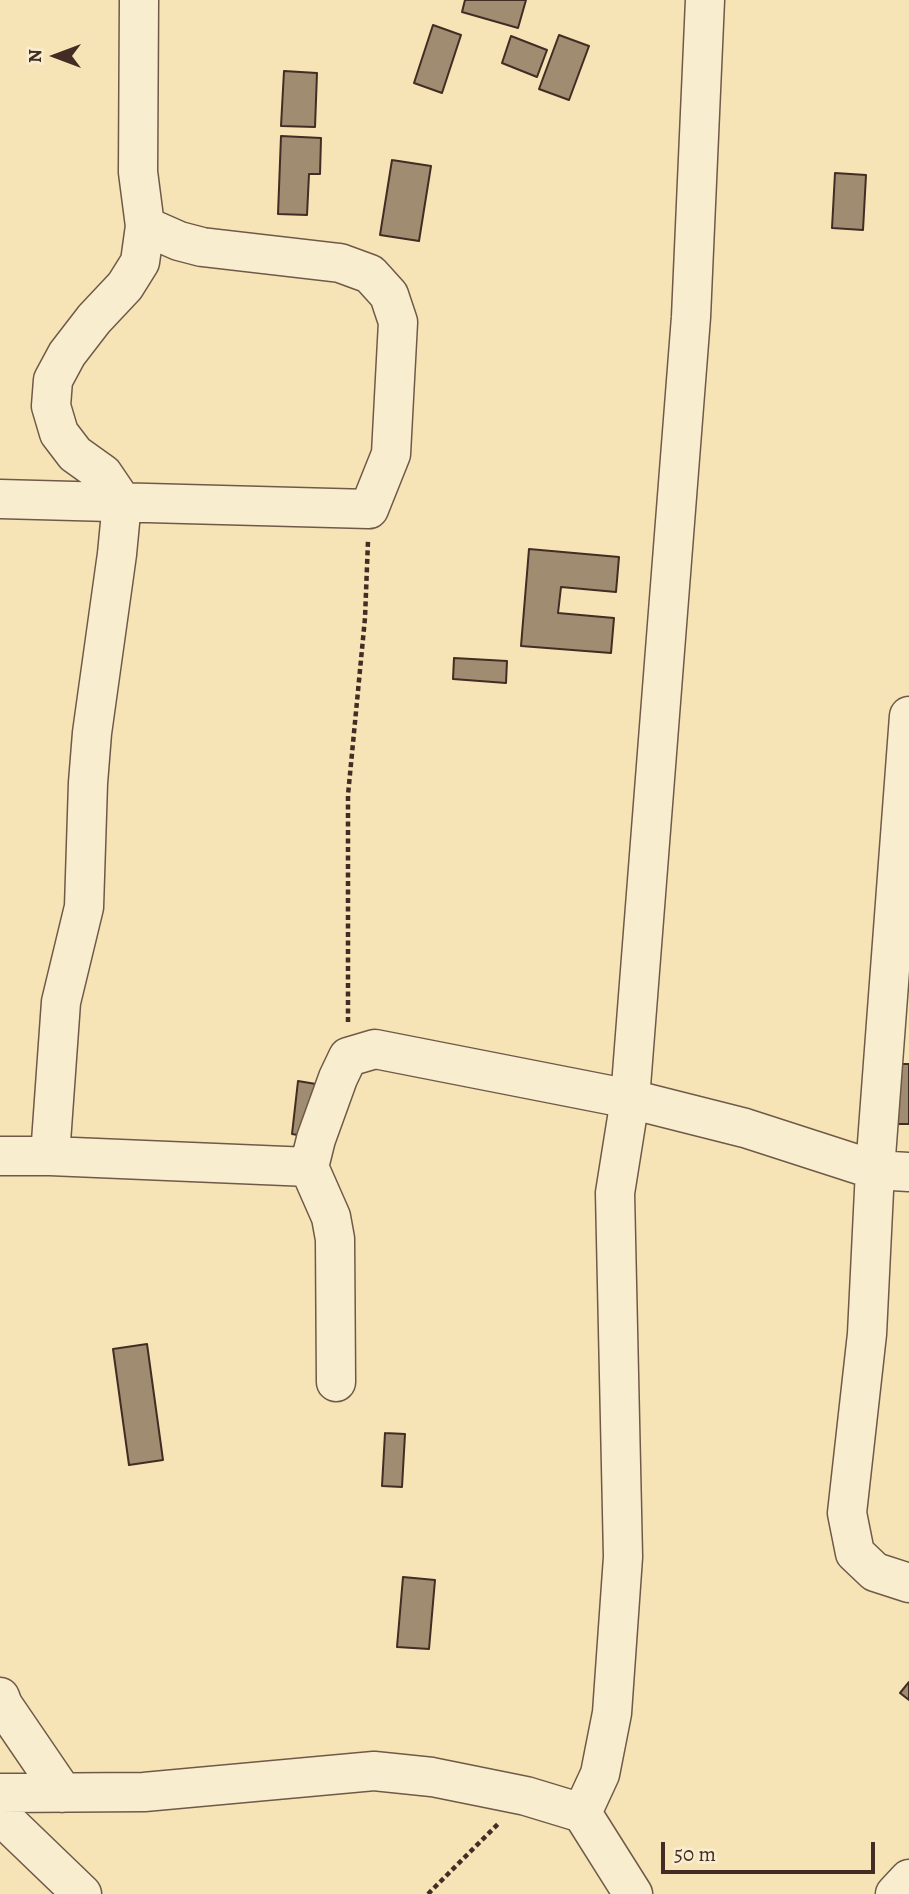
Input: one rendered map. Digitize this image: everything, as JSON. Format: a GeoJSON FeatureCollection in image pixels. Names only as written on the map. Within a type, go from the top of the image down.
{"type":"FeatureCollection","features":[{"type":"Feature","properties":{"kind":"street"},"geometry":{"type":"LineString","coordinates":[[50,1156],[61,1002],[84,907],[92,733],[122,502],[103,474],[75,454],[59,433],[51,406],[53,380],[67,354],[94,319],[125,286],[140,262],[145,226],[138,172],[139,0]]}},
{"type":"Feature","properties":{"kind":"street"},"geometry":{"type":"LineString","coordinates":[[582,1813],[600,1774],[612,1713],[623,1557],[615,1193],[630,1099],[691,317],[705,0]]}},
{"type":"Feature","properties":{"kind":"street"},"geometry":{"type":"LineString","coordinates":[[0,499],[369,509],[391,454],[398,322],[388,295],[370,274],[340,263],[202,247],[179,241],[145,226]]}},
{"type":"Feature","properties":{"kind":"street"},"geometry":{"type":"LineString","coordinates":[[909,716],[892,1171],[867,1334],[847,1513],[855,1553],[875,1572],[909,1583]]}},
{"type":"Feature","properties":{"kind":"street"},"geometry":{"type":"LineString","coordinates":[[336,1382],[335,1239],[331,1217],[309,1167],[320,1128],[348,1058],[375,1049],[630,1099],[745,1128],[892,1171]]}},
{"type":"Feature","properties":{"kind":"street"},"geometry":{"type":"LineString","coordinates":[[0,1156],[309,1167]]}},
{"type":"Feature","properties":{"kind":"street"},"geometry":{"type":"LineString","coordinates":[[0,1697],[63,1793]]}},
{"type":"Feature","properties":{"kind":"street"},"geometry":{"type":"LineString","coordinates":[[0,1793],[144,1792],[374,1771],[432,1777],[526,1796],[582,1813],[633,1894]]}},
{"type":"Feature","properties":{"kind":"street"},"geometry":{"type":"LineString","coordinates":[[0,1815],[82,1894]]}},
{"type":"Feature","properties":{"kind":"street"},"geometry":{"type":"LineString","coordinates":[[895,1894],[909,1879]]}},
{"type":"Feature","properties":{"kind":"path"},"geometry":{"type":"LineString","coordinates":[[348,1058],[348,795],[365,618],[369,509]]}},
{"type":"Feature","properties":{"kind":"path"},"geometry":{"type":"LineString","coordinates":[[428,1894],[526,1796]]}},
{"type":"Feature","properties":{"kind":"building"},"geometry":{"type":"Polygon","coordinates":[[[465,0],[526,0],[518,28],[462,12],[465,0]]]}},
{"type":"Feature","properties":{"kind":"building"},"geometry":{"type":"Polygon","coordinates":[[[433,25],[461,35],[442,93],[414,83],[433,25]]]}},
{"type":"Feature","properties":{"kind":"building"},"geometry":{"type":"Polygon","coordinates":[[[559,35],[589,46],[569,100],[539,89],[559,35]]]}},
{"type":"Feature","properties":{"kind":"building"},"geometry":{"type":"Polygon","coordinates":[[[511,36],[547,50],[537,77],[502,63],[511,36]]]}},
{"type":"Feature","properties":{"kind":"building"},"geometry":{"type":"Polygon","coordinates":[[[284,71],[317,73],[315,127],[281,126],[284,71]]]}},
{"type":"Feature","properties":{"kind":"building"},"geometry":{"type":"Polygon","coordinates":[[[281,136],[321,138],[320,174],[309,174],[307,215],[278,214],[281,136]]]}},
{"type":"Feature","properties":{"kind":"building"},"geometry":{"type":"Polygon","coordinates":[[[392,160],[431,166],[419,241],[380,235],[392,160]]]}},
{"type":"Feature","properties":{"kind":"building"},"geometry":{"type":"Polygon","coordinates":[[[835,173],[866,175],[863,230],[832,228],[835,173]]]}},
{"type":"Feature","properties":{"kind":"building"},"geometry":{"type":"Polygon","coordinates":[[[529,549],[619,557],[616,592],[561,587],[558,613],[614,618],[611,653],[521,646],[529,549]]]}},
{"type":"Feature","properties":{"kind":"building"},"geometry":{"type":"Polygon","coordinates":[[[454,658],[507,661],[506,683],[453,679],[454,658]]]}},
{"type":"Feature","properties":{"kind":"building"},"geometry":{"type":"Polygon","coordinates":[[[900,1064],[909,1064],[909,1124],[897,1124],[900,1064]]]}},
{"type":"Feature","properties":{"kind":"building"},"geometry":{"type":"Polygon","coordinates":[[[298,1081],[316,1084],[309,1137],[292,1134],[298,1081]]]}},
{"type":"Feature","properties":{"kind":"building"},"geometry":{"type":"Polygon","coordinates":[[[147,1344],[163,1460],[129,1465],[113,1349],[147,1344]]]}},
{"type":"Feature","properties":{"kind":"building"},"geometry":{"type":"Polygon","coordinates":[[[385,1433],[405,1434],[402,1487],[382,1486],[385,1433]]]}},
{"type":"Feature","properties":{"kind":"building"},"geometry":{"type":"Polygon","coordinates":[[[403,1577],[435,1580],[429,1649],[397,1647],[403,1577]]]}},
{"type":"Feature","properties":{"kind":"building"},"geometry":{"type":"Polygon","coordinates":[[[909,1682],[909,1700],[900,1693],[909,1682]]]}}]}
